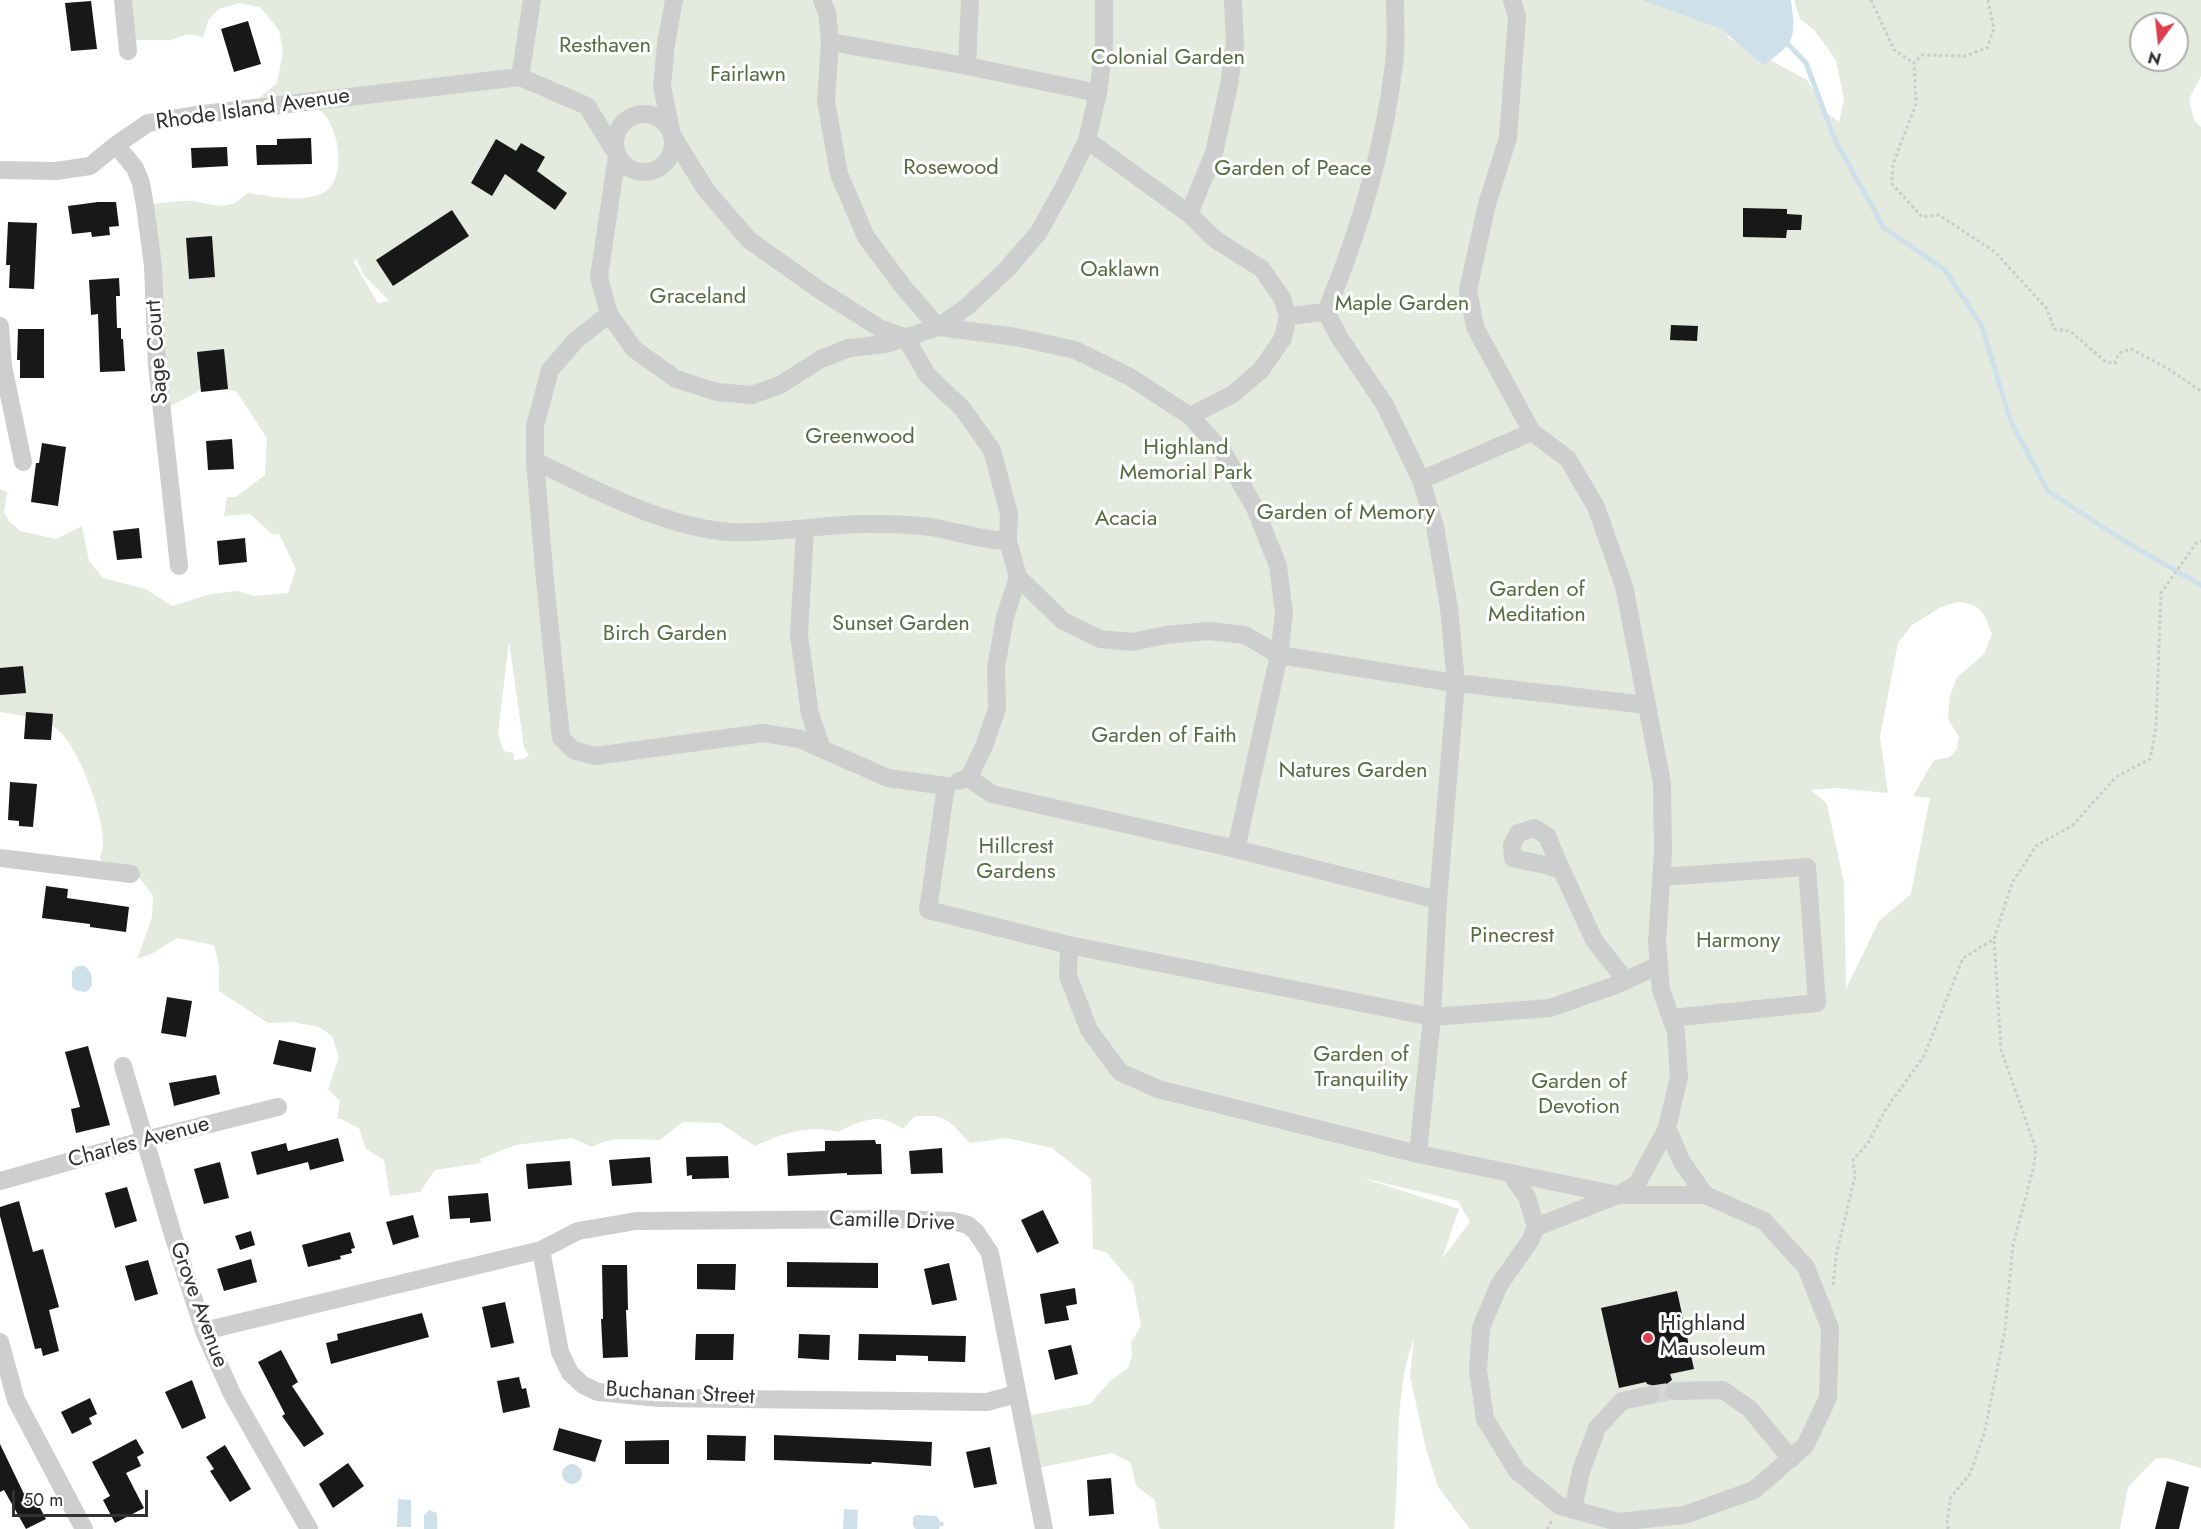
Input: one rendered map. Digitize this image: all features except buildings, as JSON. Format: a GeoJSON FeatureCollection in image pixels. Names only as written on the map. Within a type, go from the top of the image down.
{"type":"FeatureCollection","features":[{"type":"Feature","properties":{"kind":"street"},"geometry":{"type":"LineString","coordinates":[[123,0],[128,51]]}},
{"type":"Feature","properties":{"kind":"street"},"geometry":{"type":"LineString","coordinates":[[531,0],[520,77],[586,106],[617,155],[630,169],[649,171],[666,162],[671,154],[672,135],[662,86],[666,44],[674,0]]}},
{"type":"Feature","properties":{"kind":"street"},"geometry":{"type":"LineString","coordinates":[[822,0],[827,12],[830,42],[826,101],[839,174],[866,237],[904,288],[938,327],[1016,337],[1075,350],[1130,377],[1190,416],[1222,452],[1255,508],[1278,566],[1284,614],[1279,655],[1236,849]]}},
{"type":"Feature","properties":{"kind":"street"},"geometry":{"type":"LineString","coordinates":[[967,66],[970,0]]}},
{"type":"Feature","properties":{"kind":"street"},"geometry":{"type":"LineString","coordinates":[[1104,0],[1104,48],[1098,93],[1087,140],[1066,183],[1039,232],[1007,269],[968,306],[938,327],[906,337],[886,344],[849,348],[821,359],[780,385],[752,395],[717,392],[675,379],[634,348],[609,314],[600,277],[617,155],[615,136],[625,120],[643,113],[661,119],[668,126],[706,190],[749,240],[880,329],[906,337],[928,375],[962,408],[993,450],[1009,514],[1008,541],[1018,577],[1063,621],[1100,639],[1132,642],[1166,635],[1209,631],[1245,635],[1279,655],[1456,683],[1646,705]]}},
{"type":"Feature","properties":{"kind":"street"},"geometry":{"type":"LineString","coordinates":[[1189,214],[1214,153],[1229,85],[1235,44],[1233,0]]}},
{"type":"Feature","properties":{"kind":"street"},"geometry":{"type":"LineString","coordinates":[[1395,0],[1394,62],[1381,144],[1358,226],[1326,312],[1339,337],[1385,405],[1421,480],[1436,526],[1449,608],[1456,683],[1438,900],[1432,1017],[1418,1154]]}},
{"type":"Feature","properties":{"kind":"street"},"geometry":{"type":"LineString","coordinates":[[1512,0],[1517,17],[1508,138],[1487,204],[1468,290],[1475,327],[1532,432],[1568,459],[1596,507],[1624,585],[1662,783],[1663,853],[1657,942],[1661,990],[1676,1032],[1679,1077],[1667,1128],[1636,1184],[1618,1195],[1536,1227]]}},
{"type":"Feature","properties":{"kind":"street"},"geometry":{"type":"LineString","coordinates":[[830,42],[967,66],[1098,93]]}},
{"type":"Feature","properties":{"kind":"street","name":"Rhode Island Avenue"},"geometry":{"type":"LineString","coordinates":[[0,170],[56,171],[90,166],[148,123],[195,115],[520,77]]}},
{"type":"Feature","properties":{"kind":"street"},"geometry":{"type":"LineString","coordinates":[[1087,140],[1189,214],[1216,240],[1262,268],[1282,298],[1288,316],[1284,338],[1261,370],[1233,394],[1190,416]]}},
{"type":"Feature","properties":{"kind":"street","name":"Sage Court"},"geometry":{"type":"LineString","coordinates":[[116,145],[135,168],[141,183],[145,206],[153,266],[157,366],[179,566]]}},
{"type":"Feature","properties":{"kind":"street"},"geometry":{"type":"LineString","coordinates":[[1288,316],[1326,312]]}},
{"type":"Feature","properties":{"kind":"street"},"geometry":{"type":"LineString","coordinates":[[609,314],[576,340],[550,370],[535,426],[535,460],[544,570],[561,738],[573,750],[595,756],[763,733],[800,739],[888,778],[946,786],[969,778],[984,746],[997,709],[996,668],[1005,617],[1018,577]]}},
{"type":"Feature","properties":{"kind":"street"},"geometry":{"type":"LineString","coordinates":[[0,327],[3,366],[22,462]]}},
{"type":"Feature","properties":{"kind":"street"},"geometry":{"type":"LineString","coordinates":[[1421,480],[1532,432]]}},
{"type":"Feature","properties":{"kind":"street"},"geometry":{"type":"LineString","coordinates":[[535,460],[598,492],[677,522],[730,532],[805,530],[867,524],[934,527],[986,540],[1008,541]]}},
{"type":"Feature","properties":{"kind":"street"},"geometry":{"type":"LineString","coordinates":[[805,530],[799,635],[810,714],[822,749]]}},
{"type":"Feature","properties":{"kind":"street"},"geometry":{"type":"LineString","coordinates":[[969,778],[992,794],[1236,849],[1438,900]]}},
{"type":"Feature","properties":{"kind":"street"},"geometry":{"type":"LineString","coordinates":[[946,786],[928,910],[1069,945],[1432,1017],[1550,1008],[1626,981],[1659,965]]}},
{"type":"Feature","properties":{"kind":"street"},"geometry":{"type":"LineString","coordinates":[[0,858],[131,874]]}},
{"type":"Feature","properties":{"kind":"street"},"geometry":{"type":"LineString","coordinates":[[1661,877],[1807,867],[1817,1003],[1671,1018]]}},
{"type":"Feature","properties":{"kind":"street"},"geometry":{"type":"LineString","coordinates":[[1562,871],[1594,940],[1626,981]]}},
{"type":"Feature","properties":{"kind":"street"},"geometry":{"type":"LineString","coordinates":[[1069,945],[1068,976],[1089,1030],[1120,1072],[1158,1089],[1418,1154],[1618,1195],[1705,1195],[1764,1221],[1806,1267],[1830,1329],[1828,1398],[1805,1446],[1754,1490],[1684,1515],[1618,1522],[1560,1506],[1517,1471],[1485,1419],[1478,1370],[1480,1328],[1499,1285],[1530,1241],[1536,1227],[1527,1197],[1511,1174]]}},
{"type":"Feature","properties":{"kind":"street","name":"Grove Avenue"},"geometry":{"type":"LineString","coordinates":[[123,1066],[204,1331],[232,1394],[309,1529]]}},
{"type":"Feature","properties":{"kind":"street","name":"Charles Avenue"},"geometry":{"type":"LineString","coordinates":[[0,1181],[145,1140],[278,1107]]}},
{"type":"Feature","properties":{"kind":"street"},"geometry":{"type":"LineString","coordinates":[[1667,1128],[1682,1162],[1705,1195]]}},
{"type":"Feature","properties":{"kind":"street","name":"Camille Drive"},"geometry":{"type":"LineString","coordinates":[[541,1250],[578,1231],[636,1221],[893,1220],[953,1221],[968,1225],[976,1232],[990,1253],[1044,1529]]}},
{"type":"Feature","properties":{"kind":"street"},"geometry":{"type":"LineString","coordinates":[[204,1331],[541,1250]]}},
{"type":"Feature","properties":{"kind":"street","name":"Buchanan Street"},"geometry":{"type":"LineString","coordinates":[[541,1250],[561,1352],[570,1373],[583,1385],[598,1392],[659,1398],[987,1402],[1016,1394]]}},
{"type":"Feature","properties":{"kind":"street"},"geometry":{"type":"LineString","coordinates":[[0,1342],[16,1400],[84,1529]]}},
{"type":"Feature","properties":{"kind":"street"},"geometry":{"type":"LineString","coordinates":[[1674,1391],[1723,1390],[1750,1409],[1791,1459]]}},
{"type":"Feature","properties":{"kind":"street"},"geometry":{"type":"LineString","coordinates":[[1573,1510],[1581,1471],[1597,1428],[1622,1401],[1650,1395]]}},
{"type":"Feature","properties":{"kind":"path"},"geometry":{"type":"LineString","coordinates":[[1871,0],[1894,50],[1914,63]]}},
{"type":"Feature","properties":{"kind":"path"},"geometry":{"type":"LineString","coordinates":[[1988,0],[1994,29],[1987,48],[1965,56],[1922,55],[1914,63],[1916,104],[1893,164],[1892,184],[1922,217],[1939,215],[1995,252],[2047,309],[2054,329],[2070,331],[2106,362],[2115,363],[2120,353],[2131,349],[2167,368],[2201,391]]}},
{"type":"Feature","properties":{"kind":"path"},"geometry":{"type":"LineString","coordinates":[[1948,1529],[1951,1497],[1970,1474],[1984,1434],[2005,1330],[2013,1245],[2033,1170],[2036,1149],[2001,1050],[1994,939],[2012,883],[2036,846],[2073,825],[2116,777],[2150,759],[2156,728],[2161,593],[2197,542],[2201,541]]}},
{"type":"Feature","properties":{"kind":"path"},"geometry":{"type":"LineString","coordinates":[[1822,1309],[1833,1284],[1836,1256],[1855,1176],[1853,1160],[1868,1143],[1886,1109],[1924,1056],[1963,958],[1994,939]]}},
{"type":"Feature","properties":{"kind":"green space"},"geometry":{"type":"Polygon","coordinates":[[[122,0],[1689,0],[1718,21],[1729,38],[1807,80],[1828,114],[1839,122],[1844,99],[1836,60],[1814,30],[1800,19],[1794,0],[2201,0],[2201,76],[2189,99],[2194,120],[2201,127],[2201,1468],[2167,1458],[2155,1459],[2128,1487],[2120,1529],[1470,1529],[1438,1487],[1425,1445],[1410,1376],[1414,1338],[1407,1361],[1400,1408],[1394,1529],[1161,1529],[1155,1500],[1136,1486],[1131,1463],[1112,1453],[1038,1468],[1031,1415],[1090,1404],[1111,1380],[1128,1368],[1132,1356],[1131,1342],[1141,1326],[1133,1284],[1106,1252],[1093,1249],[1091,1179],[1052,1148],[1007,1138],[970,1143],[952,1124],[934,1116],[914,1117],[903,1129],[885,1120],[873,1119],[838,1132],[806,1130],[755,1146],[720,1123],[683,1122],[660,1140],[617,1140],[592,1147],[572,1138],[516,1145],[480,1159],[481,1163],[435,1170],[420,1192],[390,1196],[384,1160],[366,1149],[359,1128],[337,1119],[340,1101],[328,1089],[339,1057],[332,1036],[319,1027],[292,1022],[268,1023],[219,991],[219,966],[214,945],[177,938],[153,953],[137,959],[152,917],[153,896],[131,866],[102,862],[100,858],[103,840],[99,814],[88,781],[73,749],[65,737],[51,725],[30,717],[0,712],[0,489],[7,492],[4,512],[9,521],[20,531],[56,539],[82,526],[89,561],[103,578],[146,589],[172,606],[211,594],[237,591],[254,596],[288,593],[296,569],[279,534],[272,534],[250,514],[224,516],[227,497],[236,497],[265,475],[267,438],[236,391],[206,387],[167,408],[153,204],[186,201],[220,206],[233,203],[247,193],[293,198],[321,194],[330,188],[335,178],[338,166],[336,139],[326,116],[318,109],[258,99],[277,83],[283,51],[279,30],[260,7],[239,3],[219,9],[209,19],[203,37],[188,34],[171,40],[126,40],[122,0]],[[356,258],[354,263],[378,303],[389,301],[364,275],[356,258]],[[1957,602],[1941,607],[1912,625],[1898,643],[1880,737],[1888,793],[1835,788],[1811,790],[1827,804],[1844,883],[1846,989],[1879,921],[1911,894],[1930,798],[1913,796],[1934,760],[1950,757],[1957,749],[1959,737],[1948,719],[1950,696],[1957,677],[1984,654],[1992,634],[1981,610],[1977,607],[1957,602]],[[509,641],[498,734],[504,751],[513,753],[514,760],[524,759],[529,755],[524,748],[509,641]],[[1359,1177],[1459,1209],[1442,1259],[1470,1222],[1458,1201],[1359,1177]]]}},
{"type":"Feature","properties":{"kind":"water"},"geometry":{"type":"Polygon","coordinates":[[[1642,0],[1791,0],[1793,31],[1788,45],[1763,65],[1721,29],[1642,0]]]}},
{"type":"Feature","properties":{"kind":"water"},"geometry":{"type":"Polygon","coordinates":[[[77,966],[85,966],[91,973],[92,986],[86,992],[77,991],[72,987],[72,971],[77,966]]]}},
{"type":"Feature","properties":{"kind":"water"},"geometry":{"type":"Polygon","coordinates":[[[572,1464],[579,1467],[582,1474],[579,1481],[572,1484],[565,1481],[562,1474],[565,1467],[572,1464]]]}},
{"type":"Feature","properties":{"kind":"water"},"geometry":{"type":"Polygon","coordinates":[[[398,1499],[411,1500],[411,1527],[397,1527],[398,1499]]]}},
{"type":"Feature","properties":{"kind":"water"},"geometry":{"type":"Polygon","coordinates":[[[844,1509],[858,1510],[857,1529],[843,1529],[844,1509]]]}},
{"type":"Feature","properties":{"kind":"water"},"geometry":{"type":"Polygon","coordinates":[[[429,1510],[437,1513],[437,1529],[424,1529],[424,1515],[429,1510]]]}},
{"type":"Feature","properties":{"kind":"water"},"geometry":{"type":"Polygon","coordinates":[[[916,1515],[937,1516],[940,1522],[944,1522],[943,1526],[939,1529],[916,1529],[913,1526],[913,1518],[916,1515]]]}},
{"type":"Feature","properties":{"kind":"waterway"},"geometry":{"type":"LineString","coordinates":[[1789,45],[1806,63],[1835,140],[1884,228],[1945,270],[1981,324],[2011,422],[2048,491],[2124,541],[2201,585]]}},
{"type":"Feature","properties":{"kind":"tunnel"},"geometry":{"type":"LineString","coordinates":[[1650,1395],[1674,1391]]}},
{"type":"Feature","properties":{"kind":"place","name":"Highland Mausoleum"},"geometry":{"type":"Point","coordinates":[1648,1338]}},
{"type":"Feature","properties":{"kind":"park label","name":"Resthaven"},"geometry":{"type":"Point","coordinates":[605,47]}},
{"type":"Feature","properties":{"kind":"park label","name":"Colonial Garden"},"geometry":{"type":"Point","coordinates":[1168,59]}},
{"type":"Feature","properties":{"kind":"park label","name":"Fairlawn"},"geometry":{"type":"Point","coordinates":[748,76]}},
{"type":"Feature","properties":{"kind":"park label","name":"Rosewood"},"geometry":{"type":"Point","coordinates":[951,169]}},
{"type":"Feature","properties":{"kind":"park label","name":"Garden of Peace"},"geometry":{"type":"Point","coordinates":[1293,170]}},
{"type":"Feature","properties":{"kind":"park label","name":"Oaklawn"},"geometry":{"type":"Point","coordinates":[1120,271]}},
{"type":"Feature","properties":{"kind":"park label","name":"Graceland"},"geometry":{"type":"Point","coordinates":[698,298]}},
{"type":"Feature","properties":{"kind":"park label","name":"Maple Garden"},"geometry":{"type":"Point","coordinates":[1402,305]}},
{"type":"Feature","properties":{"kind":"park label","name":"Greenwood"},"geometry":{"type":"Point","coordinates":[860,438]}},
{"type":"Feature","properties":{"kind":"park label","name":"Highland Memorial Park"},"geometry":{"type":"Point","coordinates":[1186,462]}},
{"type":"Feature","properties":{"kind":"park label","name":"Garden of Memory"},"geometry":{"type":"Point","coordinates":[1346,514]}},
{"type":"Feature","properties":{"kind":"park label","name":"Acacia"},"geometry":{"type":"Point","coordinates":[1126,520]}},
{"type":"Feature","properties":{"kind":"park label","name":"Garden of Meditation"},"geometry":{"type":"Point","coordinates":[1537,604]}},
{"type":"Feature","properties":{"kind":"park label","name":"Sunset Garden"},"geometry":{"type":"Point","coordinates":[901,625]}},
{"type":"Feature","properties":{"kind":"park label","name":"Birch Garden"},"geometry":{"type":"Point","coordinates":[665,635]}},
{"type":"Feature","properties":{"kind":"park label","name":"Garden of Faith"},"geometry":{"type":"Point","coordinates":[1164,737]}},
{"type":"Feature","properties":{"kind":"park label","name":"Natures Garden"},"geometry":{"type":"Point","coordinates":[1353,772]}},
{"type":"Feature","properties":{"kind":"park label","name":"Hillcrest Gardens"},"geometry":{"type":"Point","coordinates":[1016,860]}},
{"type":"Feature","properties":{"kind":"park label","name":"Pinecrest"},"geometry":{"type":"Point","coordinates":[1512,937]}},
{"type":"Feature","properties":{"kind":"park label","name":"Harmony"},"geometry":{"type":"Point","coordinates":[1738,942]}},
{"type":"Feature","properties":{"kind":"park label","name":"Garden of Tranquility"},"geometry":{"type":"Point","coordinates":[1361,1068]}},
{"type":"Feature","properties":{"kind":"park label","name":"Garden of Devotion"},"geometry":{"type":"Point","coordinates":[1579,1096]}}]}
